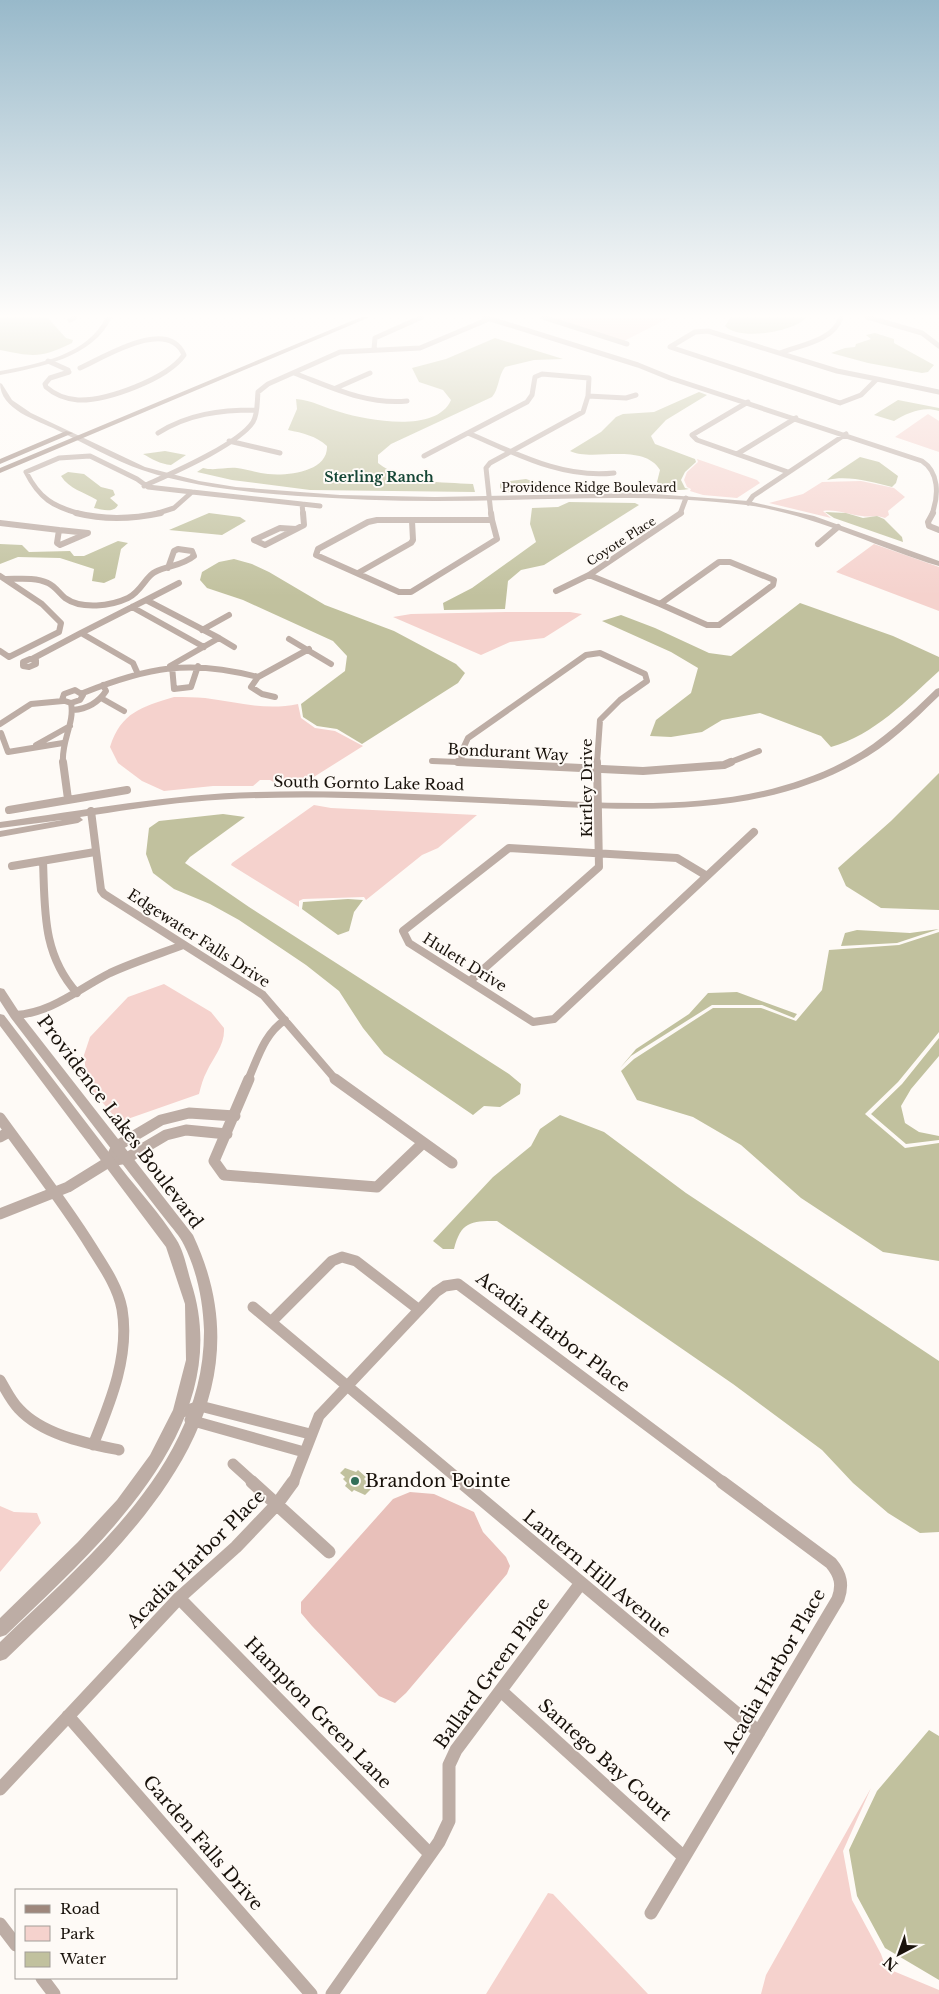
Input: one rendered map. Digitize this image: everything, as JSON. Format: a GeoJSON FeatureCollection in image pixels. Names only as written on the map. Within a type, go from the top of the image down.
{"type":"FeatureCollection","features":[{"type":"Feature","properties":{"kind":"main road"},"geometry":{"type":"LineString","coordinates":[[0,462],[78,434],[136,410]]}},
{"type":"Feature","properties":{"kind":"main road"},"geometry":{"type":"LineString","coordinates":[[0,471],[78,434],[136,410]]}},
{"type":"Feature","properties":{"kind":"street","name":"Providence Ridge Boulevard"},"geometry":{"type":"LineString","coordinates":[[23,410],[78,434],[133,463],[208,485],[340,497],[490,498],[641,495],[748,503],[811,518],[939,564]]}},
{"type":"Feature","properties":{"kind":"street"},"geometry":{"type":"LineString","coordinates":[[158,434],[166,427],[202,412],[254,410]]}},
{"type":"Feature","properties":{"kind":"street"},"geometry":{"type":"LineString","coordinates":[[146,487],[229,441],[249,427],[254,420],[255,410]]}},
{"type":"Feature","properties":{"kind":"street"},"geometry":{"type":"LineString","coordinates":[[424,456],[512,410]]}},
{"type":"Feature","properties":{"kind":"street"},"geometry":{"type":"LineString","coordinates":[[492,520],[377,520],[368,522],[318,549],[316,555],[399,592],[411,592],[493,544],[497,538],[492,520],[486,468],[490,463],[584,410]]}},
{"type":"Feature","properties":{"kind":"street"},"geometry":{"type":"LineString","coordinates":[[734,410],[692,435],[697,440],[788,472]]}},
{"type":"Feature","properties":{"kind":"street"},"geometry":{"type":"LineString","coordinates":[[772,410],[911,455],[934,469],[938,476],[936,507],[928,522],[929,526],[939,530]]}},
{"type":"Feature","properties":{"kind":"street"},"geometry":{"type":"LineString","coordinates":[[737,454],[796,418]]}},
{"type":"Feature","properties":{"kind":"street"},"geometry":{"type":"LineString","coordinates":[[468,433],[570,473],[588,476],[614,473]]}},
{"type":"Feature","properties":{"kind":"street"},"geometry":{"type":"LineString","coordinates":[[748,503],[754,496],[788,472],[846,434]]}},
{"type":"Feature","properties":{"kind":"street"},"geometry":{"type":"LineString","coordinates":[[229,441],[280,453]]}},
{"type":"Feature","properties":{"kind":"street"},"geometry":{"type":"LineString","coordinates":[[192,492],[170,511],[113,519],[79,515],[46,501],[34,490],[26,472],[59,458],[90,456],[137,479],[146,487],[177,489],[320,506]]}},
{"type":"Feature","properties":{"kind":"street","name":"Coyote Place"},"geometry":{"type":"LineString","coordinates":[[556,591],[590,575],[680,515],[686,498]]}},
{"type":"Feature","properties":{"kind":"street"},"geometry":{"type":"LineString","coordinates":[[296,529],[291,527],[277,528],[254,540],[265,545],[304,525],[302,504]]}},
{"type":"Feature","properties":{"kind":"street"},"geometry":{"type":"LineString","coordinates":[[358,573],[411,543],[413,540],[412,520]]}},
{"type":"Feature","properties":{"kind":"street"},"geometry":{"type":"LineString","coordinates":[[0,523],[9,522],[30,528],[59,529],[88,533],[60,545],[57,543],[59,529]]}},
{"type":"Feature","properties":{"kind":"street"},"geometry":{"type":"LineString","coordinates":[[818,544],[838,528]]}},
{"type":"Feature","properties":{"kind":"street"},"geometry":{"type":"LineString","coordinates":[[590,575],[707,625],[719,624],[774,585],[774,580],[730,562],[719,562],[660,604]]}},
{"type":"Feature","properties":{"kind":"street"},"geometry":{"type":"LineString","coordinates":[[3,578],[46,582],[67,599],[77,604],[102,605],[130,597],[147,583],[154,572],[168,568]]}},
{"type":"Feature","properties":{"kind":"street"},"geometry":{"type":"LineString","coordinates":[[0,651],[9,657],[59,632],[61,623],[42,604],[3,578]]}},
{"type":"Feature","properties":{"kind":"street"},"geometry":{"type":"LineString","coordinates":[[32,659],[179,583]]}},
{"type":"Feature","properties":{"kind":"street"},"geometry":{"type":"LineString","coordinates":[[146,600],[234,647]]}},
{"type":"Feature","properties":{"kind":"street"},"geometry":{"type":"LineString","coordinates":[[132,607],[204,647]]}},
{"type":"Feature","properties":{"kind":"street"},"geometry":{"type":"LineString","coordinates":[[202,630],[229,615]]}},
{"type":"Feature","properties":{"kind":"street"},"geometry":{"type":"LineString","coordinates":[[81,633],[133,663],[138,672]]}},
{"type":"Feature","properties":{"kind":"street"},"geometry":{"type":"LineString","coordinates":[[171,666],[219,638]]}},
{"type":"Feature","properties":{"kind":"street"},"geometry":{"type":"LineString","coordinates":[[289,639],[332,664]]}},
{"type":"Feature","properties":{"kind":"street"},"geometry":{"type":"LineString","coordinates":[[275,697],[262,694],[251,686],[258,677],[309,649]]}},
{"type":"Feature","properties":{"kind":"street","name":"Kirtley Drive"},"geometry":{"type":"LineString","coordinates":[[462,763],[461,753],[468,738],[586,655],[600,653],[645,674],[647,681],[620,700],[600,720],[597,770],[599,867],[592,876],[470,981]]}},
{"type":"Feature","properties":{"kind":"street"},"geometry":{"type":"LineString","coordinates":[[68,799],[63,743],[70,726],[67,702],[72,690],[83,693],[138,672],[171,666],[214,665],[258,677]]}},
{"type":"Feature","properties":{"kind":"street"},"geometry":{"type":"LineString","coordinates":[[171,666],[174,689],[191,688],[198,666]]}},
{"type":"Feature","properties":{"kind":"street"},"geometry":{"type":"LineString","coordinates":[[0,717],[26,700],[53,697],[67,702],[92,705],[102,698],[106,690],[103,685]]}},
{"type":"Feature","properties":{"kind":"street"},"geometry":{"type":"LineString","coordinates":[[53,697],[68,687],[90,690]]}},
{"type":"Feature","properties":{"kind":"street","name":"South Gornto Lake Road"},"geometry":{"type":"LineString","coordinates":[[0,834],[138,806],[189,799],[257,795],[355,795],[663,807],[718,802],[763,794],[821,776],[878,746],[939,691]]}},
{"type":"Feature","properties":{"kind":"street"},"geometry":{"type":"LineString","coordinates":[[0,724],[31,704],[67,702],[82,699],[83,693]]}},
{"type":"Feature","properties":{"kind":"street"},"geometry":{"type":"LineString","coordinates":[[102,698],[124,711]]}},
{"type":"Feature","properties":{"kind":"street"},"geometry":{"type":"LineString","coordinates":[[32,748],[70,726]]}},
{"type":"Feature","properties":{"kind":"street"},"geometry":{"type":"LineString","coordinates":[[1,733],[8,752],[63,743]]}},
{"type":"Feature","properties":{"kind":"street","name":"Bondurant Way"},"geometry":{"type":"LineString","coordinates":[[432,761],[597,770],[683,770],[724,765],[759,751]]}},
{"type":"Feature","properties":{"kind":"street"},"geometry":{"type":"LineString","coordinates":[[9,810],[127,790]]}},
{"type":"Feature","properties":{"kind":"street","name":"South Gornto Lake Road"},"geometry":{"type":"LineString","coordinates":[[0,825],[92,814]]}},
{"type":"Feature","properties":{"kind":"street","name":"Edgewater Falls Drive"},"geometry":{"type":"LineString","coordinates":[[92,814],[95,852],[101,890],[104,894],[263,995],[338,1083],[452,1162]]}},
{"type":"Feature","properties":{"kind":"street","name":"Hulett Drive"},"geometry":{"type":"LineString","coordinates":[[708,876],[677,858],[509,848],[403,930],[409,943],[533,1022],[554,1019],[708,876],[754,832]]}},
{"type":"Feature","properties":{"kind":"street"},"geometry":{"type":"LineString","coordinates":[[12,866],[95,852]]}},
{"type":"Feature","properties":{"kind":"street"},"geometry":{"type":"LineString","coordinates":[[43,861],[52,953],[63,978],[77,993]]}},
{"type":"Feature","properties":{"kind":"street"},"geometry":{"type":"LineString","coordinates":[[15,1015],[34,1015],[46,1011],[100,978],[183,945]]}},
{"type":"Feature","properties":{"kind":"street","name":"Providence Lakes Boulevard"},"geometry":{"type":"LineString","coordinates":[[0,992],[15,1015],[188,1239],[204,1279],[211,1333],[208,1368],[200,1406],[194,1423],[171,1467],[138,1514],[0,1652]]}},
{"type":"Feature","properties":{"kind":"street","name":"Providence Lakes Boulevard"},"geometry":{"type":"LineString","coordinates":[[0,1018],[172,1244],[185,1273],[191,1294],[194,1349],[188,1386],[179,1413],[159,1457],[122,1509],[0,1629]]}},
{"type":"Feature","properties":{"kind":"street"},"geometry":{"type":"LineString","coordinates":[[285,1020],[273,1028],[267,1037],[214,1162],[224,1175],[377,1187],[423,1143]]}},
{"type":"Feature","properties":{"kind":"street"},"geometry":{"type":"LineString","coordinates":[[110,1161],[117,1146],[161,1120],[193,1113],[235,1116]]}},
{"type":"Feature","properties":{"kind":"street"},"geometry":{"type":"LineString","coordinates":[[193,1113],[197,1122],[193,1130]]}},
{"type":"Feature","properties":{"kind":"street"},"geometry":{"type":"LineString","coordinates":[[0,1118],[5,1134],[54,1193],[80,1229],[110,1276],[122,1309],[120,1362],[113,1396],[93,1445]]}},
{"type":"Feature","properties":{"kind":"street"},"geometry":{"type":"LineString","coordinates":[[0,1214],[54,1193],[110,1161],[127,1158],[166,1135],[186,1130],[227,1134]]}},
{"type":"Feature","properties":{"kind":"street"},"geometry":{"type":"LineString","coordinates":[[271,1322],[332,1261],[342,1257],[356,1261],[418,1309]]}},
{"type":"Feature","properties":{"kind":"street","name":"Acadia Harbor Place"},"geometry":{"type":"LineString","coordinates":[[0,1789],[179,1598],[236,1547],[277,1504],[291,1488],[310,1434],[319,1416],[418,1309],[444,1286],[453,1283],[463,1286],[831,1563],[838,1571],[842,1580],[838,1599],[651,1913]]}},
{"type":"Feature","properties":{"kind":"street","name":"Lantern Hill Avenue"},"geometry":{"type":"LineString","coordinates":[[253,1307],[759,1732]]}},
{"type":"Feature","properties":{"kind":"street"},"geometry":{"type":"LineString","coordinates":[[0,1380],[21,1411],[44,1426],[93,1445],[119,1450]]}},
{"type":"Feature","properties":{"kind":"street"},"geometry":{"type":"LineString","coordinates":[[179,1413],[200,1406],[310,1434]]}},
{"type":"Feature","properties":{"kind":"street"},"geometry":{"type":"LineString","coordinates":[[179,1413],[194,1423],[272,1442],[304,1452]]}},
{"type":"Feature","properties":{"kind":"street"},"geometry":{"type":"LineString","coordinates":[[272,1442],[277,1426]]}},
{"type":"Feature","properties":{"kind":"street"},"geometry":{"type":"LineString","coordinates":[[233,1464],[328,1552]]}},
{"type":"Feature","properties":{"kind":"street","name":"Ballard Green Place"},"geometry":{"type":"LineString","coordinates":[[332,1994],[430,1854],[449,1821],[449,1766],[456,1750],[581,1583]]}},
{"type":"Feature","properties":{"kind":"street","name":"Hampton Green Lane"},"geometry":{"type":"LineString","coordinates":[[179,1598],[430,1854]]}},
{"type":"Feature","properties":{"kind":"street","name":"Santego Bay Court"},"geometry":{"type":"LineString","coordinates":[[501,1691],[684,1857]]}},
{"type":"Feature","properties":{"kind":"street","name":"Garden Falls Drive"},"geometry":{"type":"LineString","coordinates":[[68,1716],[311,1994]]}},
{"type":"Feature","properties":{"kind":"street"},"geometry":{"type":"LineString","coordinates":[[0,1924],[15,1944]]}},
{"type":"Feature","properties":{"kind":"street"},"geometry":{"type":"LineString","coordinates":[[43,1979],[54,1994]]}},
{"type":"Feature","properties":{"kind":"green space"},"geometry":{"type":"Polygon","coordinates":[[[928,414],[939,421],[939,452],[895,437],[928,414]]]}},
{"type":"Feature","properties":{"kind":"green space"},"geometry":{"type":"Polygon","coordinates":[[[697,459],[757,480],[760,483],[737,498],[703,495],[690,491],[691,489],[687,487],[684,480],[687,472],[698,462],[697,459]]]}},
{"type":"Feature","properties":{"kind":"green space"},"geometry":{"type":"Polygon","coordinates":[[[861,481],[894,488],[905,497],[888,511],[889,515],[885,518],[823,511],[831,518],[769,503],[803,494],[822,482],[861,481]]]}},
{"type":"Feature","properties":{"kind":"green space"},"geometry":{"type":"Polygon","coordinates":[[[874,544],[939,567],[939,611],[836,572],[874,544]]]}},
{"type":"Feature","properties":{"kind":"green space"},"geometry":{"type":"Polygon","coordinates":[[[570,612],[582,614],[544,638],[510,642],[481,655],[393,617],[411,614],[570,612]]]}},
{"type":"Feature","properties":{"kind":"green space"},"geometry":{"type":"Polygon","coordinates":[[[174,697],[205,698],[274,707],[298,704],[301,718],[315,728],[335,731],[363,746],[309,780],[286,780],[275,783],[270,780],[260,780],[253,786],[213,786],[164,791],[142,781],[118,763],[110,747],[120,726],[127,718],[143,708],[174,697]]]}},
{"type":"Feature","properties":{"kind":"green space"},"geometry":{"type":"Polygon","coordinates":[[[314,805],[331,808],[477,815],[438,848],[422,855],[366,900],[364,897],[303,899],[299,901],[299,907],[231,865],[314,805]]]}},
{"type":"Feature","properties":{"kind":"green space"},"geometry":{"type":"Polygon","coordinates":[[[164,984],[211,1012],[224,1028],[223,1040],[204,1076],[199,1094],[119,1122],[92,1090],[92,1084],[86,1073],[84,1055],[90,1037],[128,997],[164,984]]]}},
{"type":"Feature","properties":{"kind":"green space"},"geometry":{"type":"Polygon","coordinates":[[[0,1506],[14,1512],[37,1513],[41,1523],[0,1572],[0,1506]]]}},
{"type":"Feature","properties":{"kind":"green space"},"geometry":{"type":"Polygon","coordinates":[[[871,1788],[843,1851],[852,1900],[881,1954],[886,1968],[939,1990],[939,1994],[761,1994],[766,1975],[871,1788]]]}},
{"type":"Feature","properties":{"kind":"green space"},"geometry":{"type":"Polygon","coordinates":[[[548,1893],[553,1894],[648,1994],[486,1994],[548,1893]]]}},
{"type":"Feature","properties":{"kind":"shaded area"},"geometry":{"type":"Polygon","coordinates":[[[410,1492],[434,1494],[474,1512],[483,1532],[506,1557],[510,1566],[507,1574],[406,1693],[395,1703],[379,1696],[312,1626],[301,1613],[301,1602],[393,1499],[410,1492]]]}},
{"type":"Feature","properties":{"kind":"water"},"geometry":{"type":"Polygon","coordinates":[[[297,410],[334,410],[368,419],[401,422],[417,421],[432,417],[443,410],[464,410],[391,444],[378,455],[378,463],[400,475],[424,481],[473,484],[475,492],[310,490],[232,480],[197,472],[203,468],[233,468],[268,474],[285,474],[305,471],[314,467],[326,455],[327,446],[314,437],[288,430],[297,410]]]}},
{"type":"Feature","properties":{"kind":"water"},"geometry":{"type":"Polygon","coordinates":[[[658,410],[682,410],[666,420],[651,436],[655,444],[695,459],[696,462],[685,472],[681,480],[685,488],[689,489],[672,489],[660,485],[657,482],[660,470],[652,462],[642,457],[616,454],[579,454],[570,451],[601,432],[616,417],[623,414],[658,410]]]}},
{"type":"Feature","properties":{"kind":"water"},"geometry":{"type":"Polygon","coordinates":[[[882,410],[922,410],[905,415],[894,421],[874,415],[882,410]]]}},
{"type":"Feature","properties":{"kind":"water"},"geometry":{"type":"Polygon","coordinates":[[[165,451],[186,455],[171,465],[143,454],[165,451]]]}},
{"type":"Feature","properties":{"kind":"water"},"geometry":{"type":"Polygon","coordinates":[[[860,457],[879,462],[898,476],[896,483],[892,487],[868,481],[843,478],[827,480],[860,457]]]}},
{"type":"Feature","properties":{"kind":"water"},"geometry":{"type":"Polygon","coordinates":[[[68,472],[84,474],[101,487],[113,490],[115,495],[110,498],[118,505],[116,508],[104,510],[94,508],[97,500],[72,487],[61,476],[68,472]]]}},
{"type":"Feature","properties":{"kind":"water"},"geometry":{"type":"Polygon","coordinates":[[[526,479],[558,490],[508,493],[500,488],[500,483],[526,479]]]}},
{"type":"Feature","properties":{"kind":"water"},"geometry":{"type":"Polygon","coordinates":[[[569,502],[635,503],[639,505],[544,565],[521,570],[508,581],[505,609],[444,610],[443,603],[472,588],[536,542],[530,524],[532,508],[558,507],[569,502]]]}},
{"type":"Feature","properties":{"kind":"water"},"geometry":{"type":"Polygon","coordinates":[[[825,512],[846,513],[863,518],[877,516],[884,519],[902,537],[903,542],[834,518],[825,512]]]}},
{"type":"Feature","properties":{"kind":"water"},"geometry":{"type":"Polygon","coordinates":[[[209,513],[240,517],[246,521],[222,535],[169,530],[209,513]]]}},
{"type":"Feature","properties":{"kind":"water"},"geometry":{"type":"Polygon","coordinates":[[[118,541],[128,543],[121,549],[115,578],[104,583],[92,581],[94,569],[60,558],[18,557],[0,564],[0,544],[22,545],[29,552],[70,551],[74,556],[84,556],[118,541]]]}},
{"type":"Feature","properties":{"kind":"water"},"geometry":{"type":"Polygon","coordinates":[[[234,559],[252,564],[269,572],[325,605],[394,631],[456,664],[465,673],[458,683],[362,744],[337,729],[317,726],[303,717],[301,704],[345,671],[347,656],[333,641],[243,600],[207,588],[200,580],[202,572],[219,562],[234,559]]]}},
{"type":"Feature","properties":{"kind":"water"},"geometry":{"type":"Polygon","coordinates":[[[800,603],[893,636],[939,657],[939,671],[902,705],[876,725],[862,734],[831,747],[821,736],[760,713],[722,720],[702,732],[671,737],[650,736],[656,720],[691,693],[698,668],[671,652],[602,621],[621,615],[655,628],[709,653],[731,656],[800,603]]]}},
{"type":"Feature","properties":{"kind":"water"},"geometry":{"type":"Polygon","coordinates":[[[939,773],[939,910],[881,908],[846,886],[838,868],[891,821],[939,773]]]}},
{"type":"Feature","properties":{"kind":"water"},"geometry":{"type":"Polygon","coordinates":[[[223,814],[245,817],[190,857],[185,863],[249,907],[509,1074],[521,1084],[520,1094],[500,1107],[484,1106],[473,1115],[384,1054],[363,1028],[339,991],[306,965],[239,920],[210,904],[174,889],[153,873],[146,854],[149,828],[159,821],[223,814]]]}},
{"type":"Feature","properties":{"kind":"water"},"geometry":{"type":"Polygon","coordinates":[[[363,900],[354,912],[349,931],[338,935],[302,909],[303,902],[363,900]]]}},
{"type":"Feature","properties":{"kind":"water"},"geometry":{"type":"Polygon","coordinates":[[[939,929],[897,943],[841,946],[845,933],[857,930],[910,933],[939,929]]]}},
{"type":"Feature","properties":{"kind":"water"},"geometry":{"type":"Polygon","coordinates":[[[939,932],[939,1032],[898,1082],[865,1114],[905,1148],[939,1143],[939,1261],[883,1252],[801,1198],[741,1145],[693,1117],[637,1100],[621,1071],[634,1059],[713,1008],[761,1008],[796,1021],[822,990],[829,950],[899,945],[939,932]]]}},
{"type":"Feature","properties":{"kind":"water"},"geometry":{"type":"Polygon","coordinates":[[[737,992],[797,1014],[794,1018],[762,1005],[712,1005],[631,1056],[620,1068],[636,1049],[689,1014],[708,993],[737,992]]]}},
{"type":"Feature","properties":{"kind":"water"},"geometry":{"type":"Polygon","coordinates":[[[939,1038],[939,1056],[911,1089],[901,1106],[905,1123],[919,1132],[939,1136],[939,1140],[906,1144],[871,1114],[902,1084],[939,1038]]]}},
{"type":"Feature","properties":{"kind":"water"},"geometry":{"type":"Polygon","coordinates":[[[560,1115],[604,1132],[686,1193],[939,1361],[939,1532],[920,1533],[888,1513],[853,1483],[822,1450],[733,1384],[497,1221],[468,1225],[460,1233],[454,1249],[443,1249],[433,1241],[493,1177],[531,1146],[540,1129],[560,1115]]]}},
{"type":"Feature","properties":{"kind":"water","name":"Brandon Pointe"},"geometry":{"type":"Polygon","coordinates":[[[345,1468],[356,1472],[358,1470],[366,1477],[364,1479],[368,1483],[366,1485],[371,1489],[365,1495],[354,1490],[352,1492],[345,1486],[347,1483],[343,1479],[345,1477],[340,1473],[345,1468]]]}},
{"type":"Feature","properties":{"kind":"water"},"geometry":{"type":"Polygon","coordinates":[[[929,1730],[939,1736],[939,1980],[885,1948],[857,1896],[849,1850],[877,1791],[929,1730]]]}},
{"type":"Feature","properties":{"kind":"place","name":"Brandon Pointe"},"geometry":{"type":"Point","coordinates":[355,1481]}},
{"type":"Feature","properties":{"kind":"district","name":"Sterling Ranch"},"geometry":{"type":"Point","coordinates":[379,477]}}]}
